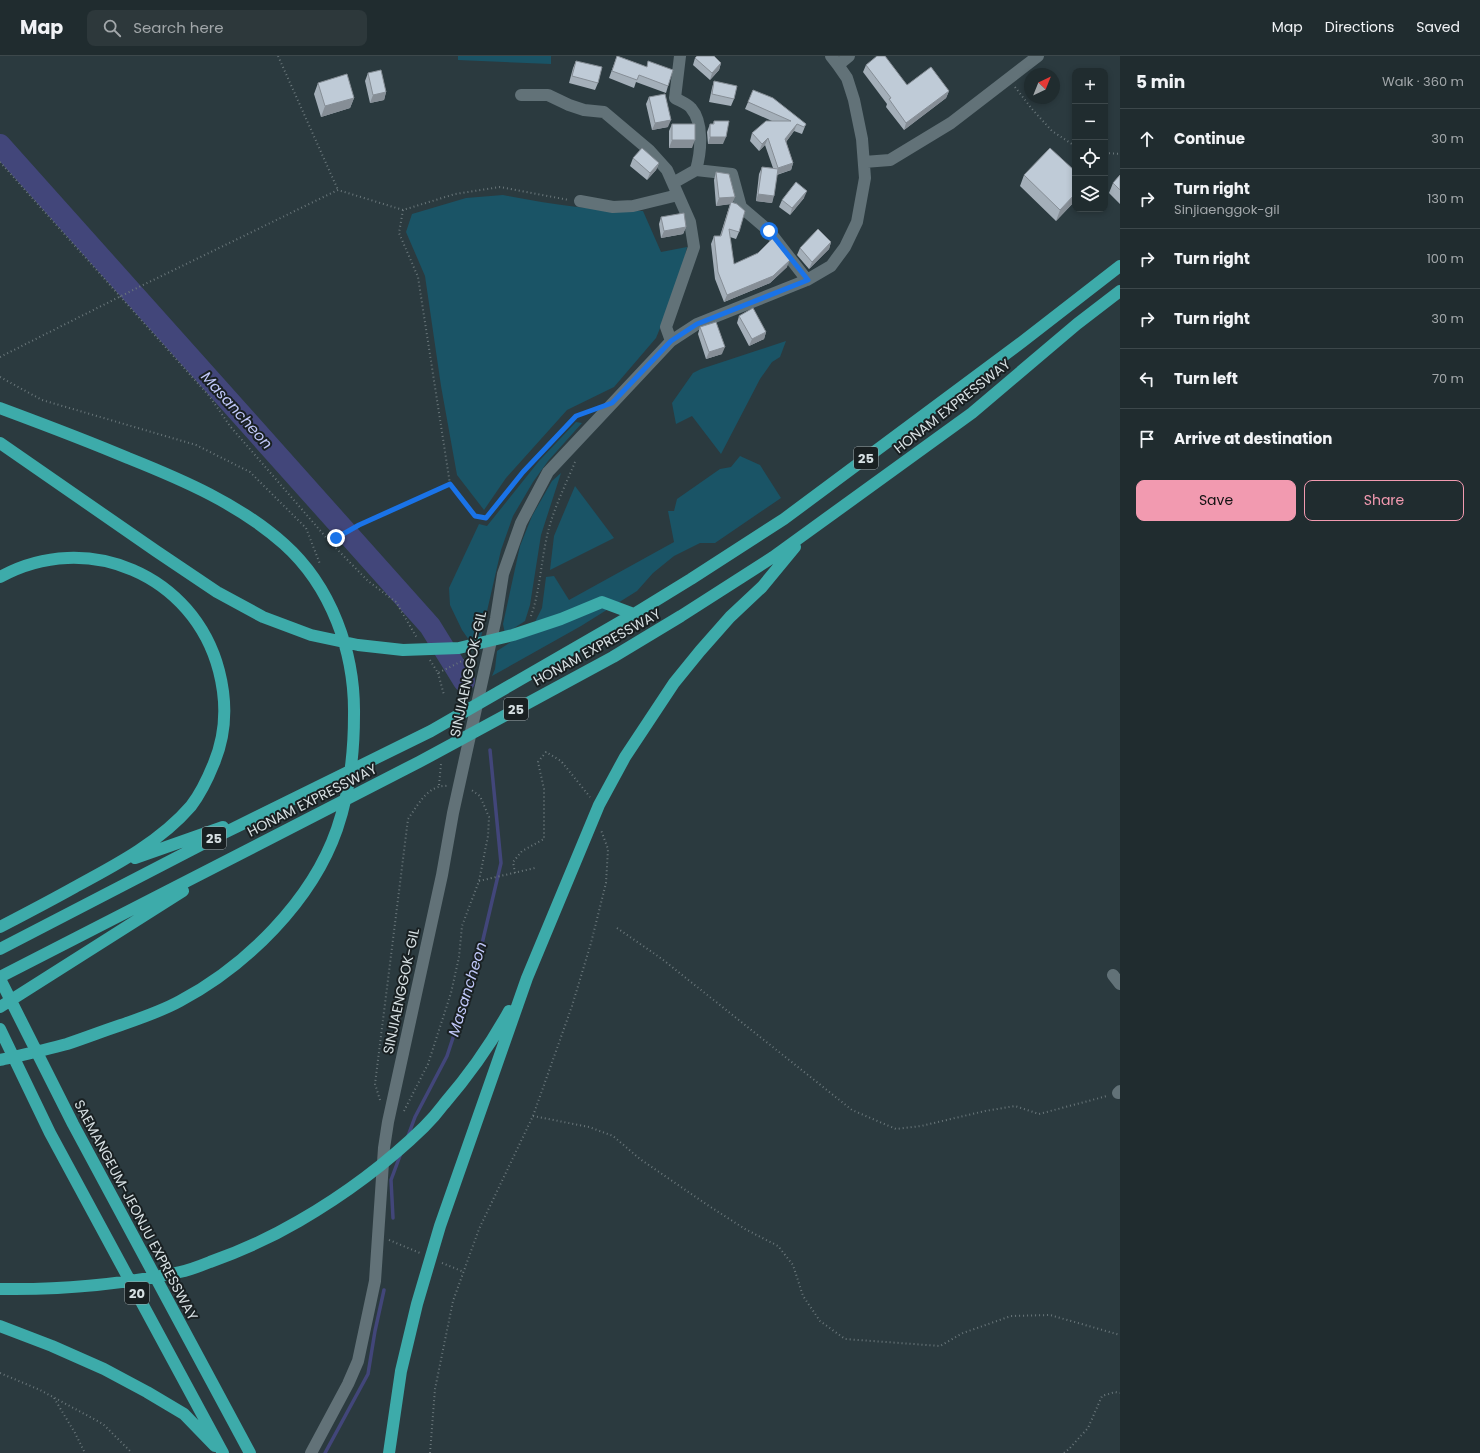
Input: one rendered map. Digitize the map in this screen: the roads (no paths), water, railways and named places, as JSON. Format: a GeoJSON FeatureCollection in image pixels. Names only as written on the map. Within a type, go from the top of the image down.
{"type":"FeatureCollection","features":[{"type":"Feature","properties":{"kind":"highway","name":"HONAM EXPRESSWAY"},"geometry":{"type":"LineString","coordinates":[[0,949],[272,810],[431,731],[634,614],[784,519],[1022,342],[1120,266]]}},
{"type":"Feature","properties":{"kind":"highway","name":"HONAM EXPRESSWAY"},"geometry":{"type":"LineString","coordinates":[[0,978],[419,762],[613,657],[681,616],[806,534],[972,413],[1076,324],[1120,291]]}},
{"type":"Feature","properties":{"kind":"highway"},"geometry":{"type":"LineString","coordinates":[[0,408],[66,432],[174,476],[236,509],[285,545],[312,576],[325,594],[335,616],[346,650],[352,680],[354,706],[354,734],[350,766],[345,796],[337,828],[315,875],[302,895],[283,918],[257,945],[234,966],[210,983],[178,1002],[137,1019],[69,1043],[0,1060]]}},
{"type":"Feature","properties":{"kind":"highway"},"geometry":{"type":"LineString","coordinates":[[0,443],[156,552],[217,592],[263,617],[311,635],[358,645],[403,650],[458,648],[513,635],[560,620],[602,602],[634,614]]}},
{"type":"Feature","properties":{"kind":"highway"},"geometry":{"type":"LineString","coordinates":[[389,1453],[401,1371],[417,1304],[440,1226],[527,978],[599,805],[625,757],[674,683],[730,617],[762,587],[806,534]]}},
{"type":"Feature","properties":{"kind":"highway"},"geometry":{"type":"LineString","coordinates":[[0,577],[12,570],[33,563],[53,558],[73,557],[94,559],[118,564],[143,574],[167,590],[189,611],[206,635],[216,658],[222,681],[224,716],[222,737],[206,783],[191,805],[170,826],[122,862],[0,927]]}},
{"type":"Feature","properties":{"kind":"highway"},"geometry":{"type":"LineString","coordinates":[[122,862],[272,810]]}},
{"type":"Feature","properties":{"kind":"highway"},"geometry":{"type":"LineString","coordinates":[[0,1007],[244,851]]}},
{"type":"Feature","properties":{"kind":"highway","name":"SAEMANGEUM-JEONJU EXPRESSWAY"},"geometry":{"type":"LineString","coordinates":[[0,978],[73,1124],[250,1453]]}},
{"type":"Feature","properties":{"kind":"highway"},"geometry":{"type":"LineString","coordinates":[[0,1289],[54,1290],[112,1284],[182,1272],[238,1252],[273,1236],[356,1185],[425,1127],[451,1096],[494,1039],[527,978]]}},
{"type":"Feature","properties":{"kind":"highway","name":"20"},"geometry":{"type":"LineString","coordinates":[[0,1030],[50,1133],[222,1453]]}},
{"type":"Feature","properties":{"kind":"highway"},"geometry":{"type":"LineString","coordinates":[[0,1326],[52,1346],[104,1369],[147,1392],[184,1414],[222,1453]]}},
{"type":"Feature","properties":{"kind":"street"},"geometry":{"type":"LineString","coordinates":[[580,202],[613,207],[633,206],[675,189],[696,170],[700,157],[700,126],[691,108],[675,98],[680,56]]}},
{"type":"Feature","properties":{"kind":"street"},"geometry":{"type":"LineString","coordinates":[[834,60],[849,56]]}},
{"type":"Feature","properties":{"kind":"street"},"geometry":{"type":"LineString","coordinates":[[864,162],[890,160],[951,123],[1038,56]]}},
{"type":"Feature","properties":{"kind":"street","name":"SINJIAENGGOK-GIL"},"geometry":{"type":"LineString","coordinates":[[311,1453],[348,1384],[358,1361],[374,1281],[379,1236],[384,1148],[388,1122],[496,618],[503,574],[521,523],[548,472],[671,341],[697,324],[808,280],[831,266],[845,248],[857,222],[865,178],[862,139],[854,100],[846,78],[834,60]]}},
{"type":"Feature","properties":{"kind":"street"},"geometry":{"type":"LineString","coordinates":[[521,95],[548,95],[584,110],[604,112],[649,150],[667,170],[690,222],[694,247],[666,327],[671,341]]}},
{"type":"Feature","properties":{"kind":"street"},"geometry":{"type":"LineString","coordinates":[[696,170],[732,174],[741,207],[769,231],[808,280]]}},
{"type":"Feature","properties":{"kind":"waterway","name":"Masancheon"},"geometry":{"type":"LineString","coordinates":[[0,145],[430,626],[464,681]]}},
{"type":"Feature","properties":{"kind":"waterway","name":"Masancheon"},"geometry":{"type":"LineString","coordinates":[[408,1136],[415,1117],[447,1056],[477,965],[501,863],[490,750]]}},
{"type":"Feature","properties":{"kind":"waterway","name":"Masancheon"},"geometry":{"type":"LineString","coordinates":[[393,1218],[391,1180],[401,1153]]}},
{"type":"Feature","properties":{"kind":"waterway","name":"Masancheon"},"geometry":{"type":"LineString","coordinates":[[325,1453],[368,1374],[384,1290]]}}]}
